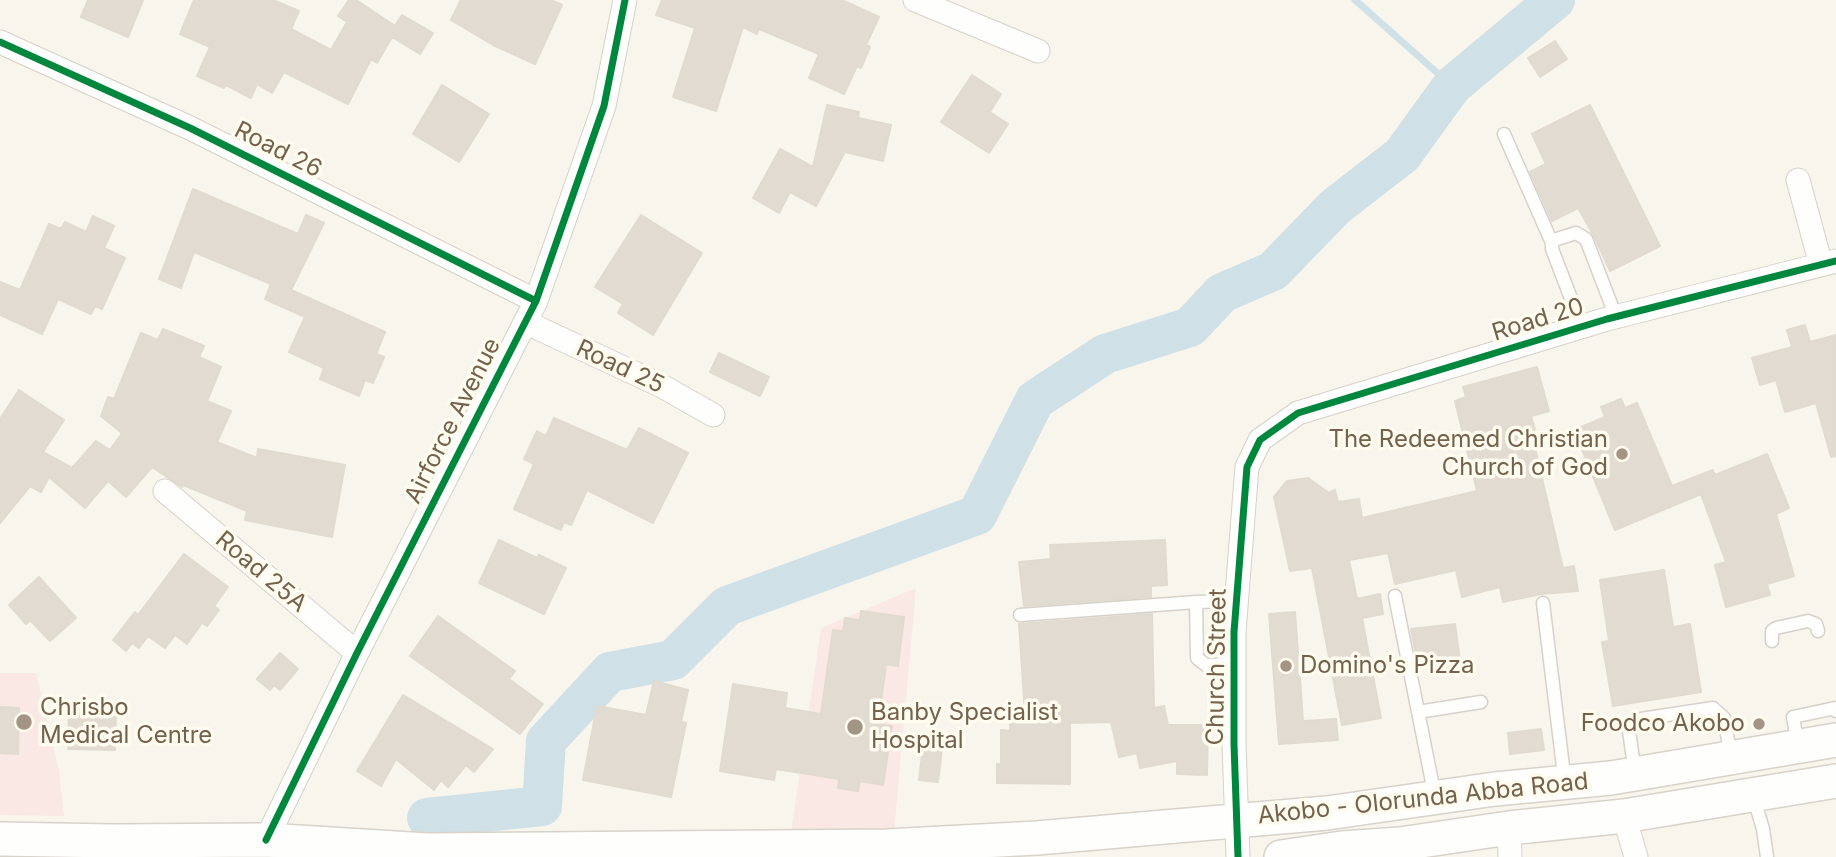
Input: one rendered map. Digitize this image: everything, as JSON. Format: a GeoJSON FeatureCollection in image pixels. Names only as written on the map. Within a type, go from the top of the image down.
{"type":"FeatureCollection","features":[{"type":"Feature","properties":{"kind":"main road","name":"Akobo - Olorunda Abba Road"},"geometry":{"type":"LineString","coordinates":[[0,839],[266,839],[427,850],[887,846],[1037,838],[1327,813],[1496,789],[1565,783],[1731,757],[1792,732],[1836,740]]}},
{"type":"Feature","properties":{"kind":"main road"},"geometry":{"type":"LineString","coordinates":[[1792,732],[1792,789]]}},
{"type":"Feature","properties":{"kind":"main road","name":"Akobo - Olorunda Abba Road"},"geometry":{"type":"LineString","coordinates":[[1281,857],[1342,853],[1400,844],[1509,842],[1624,816],[1836,781]]}},
{"type":"Feature","properties":{"kind":"street","name":"Airforce Avenue"},"geometry":{"type":"LineString","coordinates":[[266,839],[536,301],[604,106],[625,0]]}},
{"type":"Feature","properties":{"kind":"street"},"geometry":{"type":"LineString","coordinates":[[915,0],[1038,51]]}},
{"type":"Feature","properties":{"kind":"street","name":"Road 26"},"geometry":{"type":"LineString","coordinates":[[0,42],[190,128],[536,301]]}},
{"type":"Feature","properties":{"kind":"street","name":"Road 20"},"geometry":{"type":"LineString","coordinates":[[1259,440],[1298,414],[1616,317],[1829,263],[1798,180]]}},
{"type":"Feature","properties":{"kind":"street","name":"Road 25"},"geometry":{"type":"LineString","coordinates":[[525,322],[662,386],[713,415]]}},
{"type":"Feature","properties":{"kind":"street","name":"Church Street"},"geometry":{"type":"LineString","coordinates":[[1238,857],[1234,664],[1236,601],[1247,467],[1259,440]]}},
{"type":"Feature","properties":{"kind":"street","name":"Road 25A"},"geometry":{"type":"LineString","coordinates":[[165,491],[357,653]]}},
{"type":"Feature","properties":{"kind":"street"},"geometry":{"type":"LineString","coordinates":[[1624,816],[1636,857]]}},
{"type":"Feature","properties":{"kind":"lane"},"geometry":{"type":"LineString","coordinates":[[1504,134],[1552,243],[1581,327]]}},
{"type":"Feature","properties":{"kind":"lane"},"geometry":{"type":"LineString","coordinates":[[1552,243],[1576,233],[1586,239],[1616,317]]}},
{"type":"Feature","properties":{"kind":"lane"},"geometry":{"type":"LineString","coordinates":[[1395,596],[1435,797]]}},
{"type":"Feature","properties":{"kind":"lane"},"geometry":{"type":"LineString","coordinates":[[1020,615],[1236,601]]}},
{"type":"Feature","properties":{"kind":"lane"},"geometry":{"type":"LineString","coordinates":[[1196,602],[1197,658],[1206,665],[1234,664]]}},
{"type":"Feature","properties":{"kind":"lane"},"geometry":{"type":"LineString","coordinates":[[1543,603],[1565,783]]}},
{"type":"Feature","properties":{"kind":"lane"},"geometry":{"type":"LineString","coordinates":[[1772,641],[1772,631],[1776,628],[1808,621],[1816,624],[1818,631]]}},
{"type":"Feature","properties":{"kind":"lane"},"geometry":{"type":"LineString","coordinates":[[1418,712],[1481,702]]}},
{"type":"Feature","properties":{"kind":"lane"},"geometry":{"type":"LineString","coordinates":[[1635,773],[1629,731],[1633,723],[1641,719],[1713,708],[1724,718],[1731,757]]}},
{"type":"Feature","properties":{"kind":"lane"},"geometry":{"type":"LineString","coordinates":[[1792,732],[1835,708]]}},
{"type":"Feature","properties":{"kind":"lane"},"geometry":{"type":"LineString","coordinates":[[1753,795],[1763,828],[1766,857]]}},
{"type":"Feature","properties":{"kind":"shaded area","name":"Banby Specialist Hospital"},"geometry":{"type":"Polygon","coordinates":[[[916,588],[893,843],[793,843],[792,826],[821,628],[916,588]]]}},
{"type":"Feature","properties":{"kind":"shaded area","name":"Chrisbo Medical Centre"},"geometry":{"type":"Polygon","coordinates":[[[0,673],[36,673],[59,771],[64,816],[0,815],[0,673]]]}},
{"type":"Feature","properties":{"kind":"building"},"geometry":{"type":"Polygon","coordinates":[[[88,0],[143,0],[128,37],[81,17],[88,0]]]}},
{"type":"Feature","properties":{"kind":"building"},"geometry":{"type":"Polygon","coordinates":[[[194,0],[273,0],[299,11],[291,29],[331,50],[347,22],[338,16],[349,0],[356,0],[395,26],[402,15],[433,33],[420,54],[392,37],[377,63],[371,59],[348,104],[284,72],[272,93],[257,84],[251,98],[226,85],[224,88],[197,76],[210,47],[180,34],[194,0]]]}},
{"type":"Feature","properties":{"kind":"building"},"geometry":{"type":"Polygon","coordinates":[[[461,0],[551,0],[562,5],[535,64],[493,45],[451,20],[461,0]]]}},
{"type":"Feature","properties":{"kind":"building"},"geometry":{"type":"Polygon","coordinates":[[[662,0],[842,0],[879,17],[866,45],[870,47],[861,68],[857,66],[844,94],[809,78],[819,54],[759,29],[757,34],[743,27],[716,111],[673,97],[695,28],[656,15],[662,0]]]}},
{"type":"Feature","properties":{"kind":"building"},"geometry":{"type":"Polygon","coordinates":[[[1555,41],[1567,59],[1540,77],[1528,58],[1555,41]]]}},
{"type":"Feature","properties":{"kind":"building"},"geometry":{"type":"Polygon","coordinates":[[[972,75],[1001,94],[990,112],[1008,124],[989,153],[941,122],[972,75]]]}},
{"type":"Feature","properties":{"kind":"building"},"geometry":{"type":"Polygon","coordinates":[[[442,85],[489,114],[459,162],[413,134],[442,85]]]}},
{"type":"Feature","properties":{"kind":"building"},"geometry":{"type":"Polygon","coordinates":[[[827,105],[859,112],[858,118],[891,125],[883,161],[845,152],[816,206],[790,192],[779,213],[753,198],[780,149],[813,167],[827,105]]]}},
{"type":"Feature","properties":{"kind":"building"},"geometry":{"type":"Polygon","coordinates":[[[1590,105],[1660,246],[1610,271],[1578,208],[1552,221],[1530,172],[1546,164],[1532,134],[1590,105]]]}},
{"type":"Feature","properties":{"kind":"building"},"geometry":{"type":"Polygon","coordinates":[[[193,189],[298,234],[306,215],[324,223],[291,290],[385,332],[376,354],[384,357],[373,383],[365,380],[359,396],[320,379],[324,368],[289,352],[305,317],[265,299],[271,284],[194,252],[181,288],[159,279],[193,189]]]}},
{"type":"Feature","properties":{"kind":"building"},"geometry":{"type":"Polygon","coordinates":[[[641,215],[702,253],[653,335],[618,313],[623,304],[595,287],[641,215]]]}},
{"type":"Feature","properties":{"kind":"building"},"geometry":{"type":"Polygon","coordinates":[[[93,216],[114,226],[104,248],[125,258],[102,309],[95,306],[91,314],[58,299],[42,334],[0,315],[0,282],[20,290],[49,224],[61,229],[65,222],[86,232],[93,216]]]}},
{"type":"Feature","properties":{"kind":"building"},"geometry":{"type":"Polygon","coordinates":[[[1805,325],[1810,342],[1836,335],[1836,456],[1831,457],[1816,403],[1785,412],[1776,380],[1760,385],[1752,358],[1792,347],[1787,330],[1805,325]]]}},
{"type":"Feature","properties":{"kind":"building"},"geometry":{"type":"Polygon","coordinates":[[[163,329],[204,346],[199,357],[221,367],[207,401],[231,411],[217,442],[257,458],[258,449],[345,465],[332,537],[245,520],[247,511],[183,485],[182,487],[152,467],[126,497],[108,481],[85,508],[49,477],[41,492],[30,486],[0,523],[0,419],[19,390],[64,420],[43,452],[72,468],[96,441],[110,450],[122,433],[101,416],[108,397],[114,399],[141,333],[158,340],[163,329]]]}},
{"type":"Feature","properties":{"kind":"building"},"geometry":{"type":"Polygon","coordinates":[[[719,353],[769,377],[760,396],[710,372],[719,353]]]}},
{"type":"Feature","properties":{"kind":"building"},"geometry":{"type":"Polygon","coordinates":[[[1537,367],[1549,411],[1531,416],[1535,430],[1531,431],[1563,568],[1574,566],[1578,591],[1541,594],[1503,602],[1500,587],[1462,597],[1456,570],[1395,584],[1388,553],[1349,560],[1357,599],[1380,594],[1383,614],[1362,618],[1381,718],[1342,725],[1312,568],[1290,571],[1274,497],[1287,481],[1308,478],[1329,493],[1335,490],[1338,502],[1359,499],[1362,518],[1477,491],[1455,401],[1466,397],[1463,387],[1537,367]]]}},
{"type":"Feature","properties":{"kind":"building"},"geometry":{"type":"Polygon","coordinates":[[[1621,399],[1625,408],[1637,403],[1672,486],[1713,470],[1715,475],[1767,454],[1789,508],[1776,514],[1794,576],[1767,584],[1770,595],[1726,607],[1715,565],[1726,562],[1701,494],[1615,530],[1574,430],[1605,417],[1601,407],[1621,399]]]}},
{"type":"Feature","properties":{"kind":"building"},"geometry":{"type":"Polygon","coordinates":[[[554,418],[627,450],[639,428],[688,453],[653,523],[587,490],[571,525],[564,522],[561,530],[514,509],[534,464],[524,459],[537,431],[546,436],[554,418]]]}},
{"type":"Feature","properties":{"kind":"building"},"geometry":{"type":"Polygon","coordinates":[[[499,540],[566,568],[544,614],[479,583],[499,540]]]}},
{"type":"Feature","properties":{"kind":"building"},"geometry":{"type":"Polygon","coordinates":[[[1165,540],[1167,585],[1151,586],[1151,597],[1024,606],[1019,562],[1051,559],[1050,545],[1165,540]]]}},
{"type":"Feature","properties":{"kind":"building"},"geometry":{"type":"Polygon","coordinates":[[[184,554],[228,587],[214,606],[219,610],[207,626],[202,623],[187,644],[175,635],[165,648],[148,636],[139,648],[132,643],[126,651],[113,640],[135,612],[138,615],[184,554]]]}},
{"type":"Feature","properties":{"kind":"building"},"geometry":{"type":"Polygon","coordinates":[[[1664,570],[1673,627],[1690,624],[1701,692],[1613,706],[1602,642],[1609,641],[1600,580],[1664,570]]]}},
{"type":"Feature","properties":{"kind":"building"},"geometry":{"type":"Polygon","coordinates":[[[39,577],[76,618],[50,641],[30,620],[26,624],[9,605],[39,577]]]}},
{"type":"Feature","properties":{"kind":"building"},"geometry":{"type":"Polygon","coordinates":[[[861,611],[904,617],[898,666],[886,664],[878,724],[892,726],[883,785],[860,781],[858,791],[838,788],[839,779],[776,769],[774,780],[720,771],[733,684],[787,693],[785,708],[821,714],[833,630],[843,631],[845,618],[860,620],[861,611]]]}},
{"type":"Feature","properties":{"kind":"building","name":"Domino's Pizza"},"geometry":{"type":"Polygon","coordinates":[[[1295,612],[1303,721],[1336,719],[1338,740],[1279,744],[1269,614],[1295,612]]]}},
{"type":"Feature","properties":{"kind":"building"},"geometry":{"type":"Polygon","coordinates":[[[1152,614],[1154,708],[1164,706],[1168,725],[1208,725],[1207,775],[1177,774],[1177,761],[1140,768],[1137,753],[1119,757],[1111,722],[1070,723],[1070,784],[997,783],[997,764],[1001,764],[1001,730],[1010,731],[1010,714],[1025,714],[1019,624],[1152,614]]]}},
{"type":"Feature","properties":{"kind":"building"},"geometry":{"type":"Polygon","coordinates":[[[438,616],[515,671],[509,679],[543,704],[520,734],[410,656],[438,616]]]}},
{"type":"Feature","properties":{"kind":"building"},"geometry":{"type":"Polygon","coordinates":[[[1455,624],[1460,660],[1418,665],[1411,629],[1455,624]]]}},
{"type":"Feature","properties":{"kind":"building"},"geometry":{"type":"Polygon","coordinates":[[[280,653],[298,669],[280,690],[274,685],[270,690],[257,679],[280,653]]]}},
{"type":"Feature","properties":{"kind":"building"},"geometry":{"type":"Polygon","coordinates":[[[654,681],[688,690],[681,722],[686,723],[671,797],[583,780],[597,706],[646,715],[654,681]]]}},
{"type":"Feature","properties":{"kind":"building"},"geometry":{"type":"Polygon","coordinates":[[[403,695],[493,749],[474,772],[466,765],[448,787],[441,780],[434,790],[396,759],[381,786],[357,771],[403,695]]]}},
{"type":"Feature","properties":{"kind":"building"},"geometry":{"type":"Polygon","coordinates":[[[0,707],[19,708],[18,754],[0,753],[0,707]]]}},
{"type":"Feature","properties":{"kind":"building"},"geometry":{"type":"Polygon","coordinates":[[[69,707],[116,708],[115,750],[68,749],[69,707]]]}},
{"type":"Feature","properties":{"kind":"building"},"geometry":{"type":"Polygon","coordinates":[[[1541,729],[1544,750],[1510,754],[1508,733],[1541,729]]]}},
{"type":"Feature","properties":{"kind":"building"},"geometry":{"type":"Polygon","coordinates":[[[923,746],[942,749],[938,782],[919,780],[923,746]]]}},
{"type":"Feature","properties":{"kind":"waterway"},"geometry":{"type":"LineString","coordinates":[[1355,0],[1452,86]]}},
{"type":"Feature","properties":{"kind":"waterway"},"geometry":{"type":"LineString","coordinates":[[427,818],[542,806],[546,741],[610,672],[673,660],[727,606],[977,515],[1035,400],[1105,354],[1190,327],[1222,293],[1273,271],[1335,207],[1402,155],[1452,86],[1555,0]]}},
{"type":"Feature","properties":{"kind":"cycle path"},"geometry":{"type":"LineString","coordinates":[[266,840],[357,653],[536,301],[604,106],[625,0]]}},
{"type":"Feature","properties":{"kind":"cycle path"},"geometry":{"type":"LineString","coordinates":[[0,42],[190,128],[536,301]]}},
{"type":"Feature","properties":{"kind":"cycle path"},"geometry":{"type":"LineString","coordinates":[[1238,857],[1234,632],[1247,467],[1260,440],[1298,413],[1607,319],[1836,261]]}},
{"type":"Feature","properties":{"kind":"place","name":"The Redeemed Christian Church of God"},"geometry":{"type":"Point","coordinates":[1622,454]}},
{"type":"Feature","properties":{"kind":"place","name":"Domino's Pizza"},"geometry":{"type":"Point","coordinates":[1286,666]}},
{"type":"Feature","properties":{"kind":"place","name":"Chrisbo Medical Centre"},"geometry":{"type":"Point","coordinates":[24,722]}},
{"type":"Feature","properties":{"kind":"place","name":"Foodco Akobo"},"geometry":{"type":"Point","coordinates":[1759,724]}},
{"type":"Feature","properties":{"kind":"place","name":"Banby Specialist Hospital"},"geometry":{"type":"Point","coordinates":[855,727]}}]}
